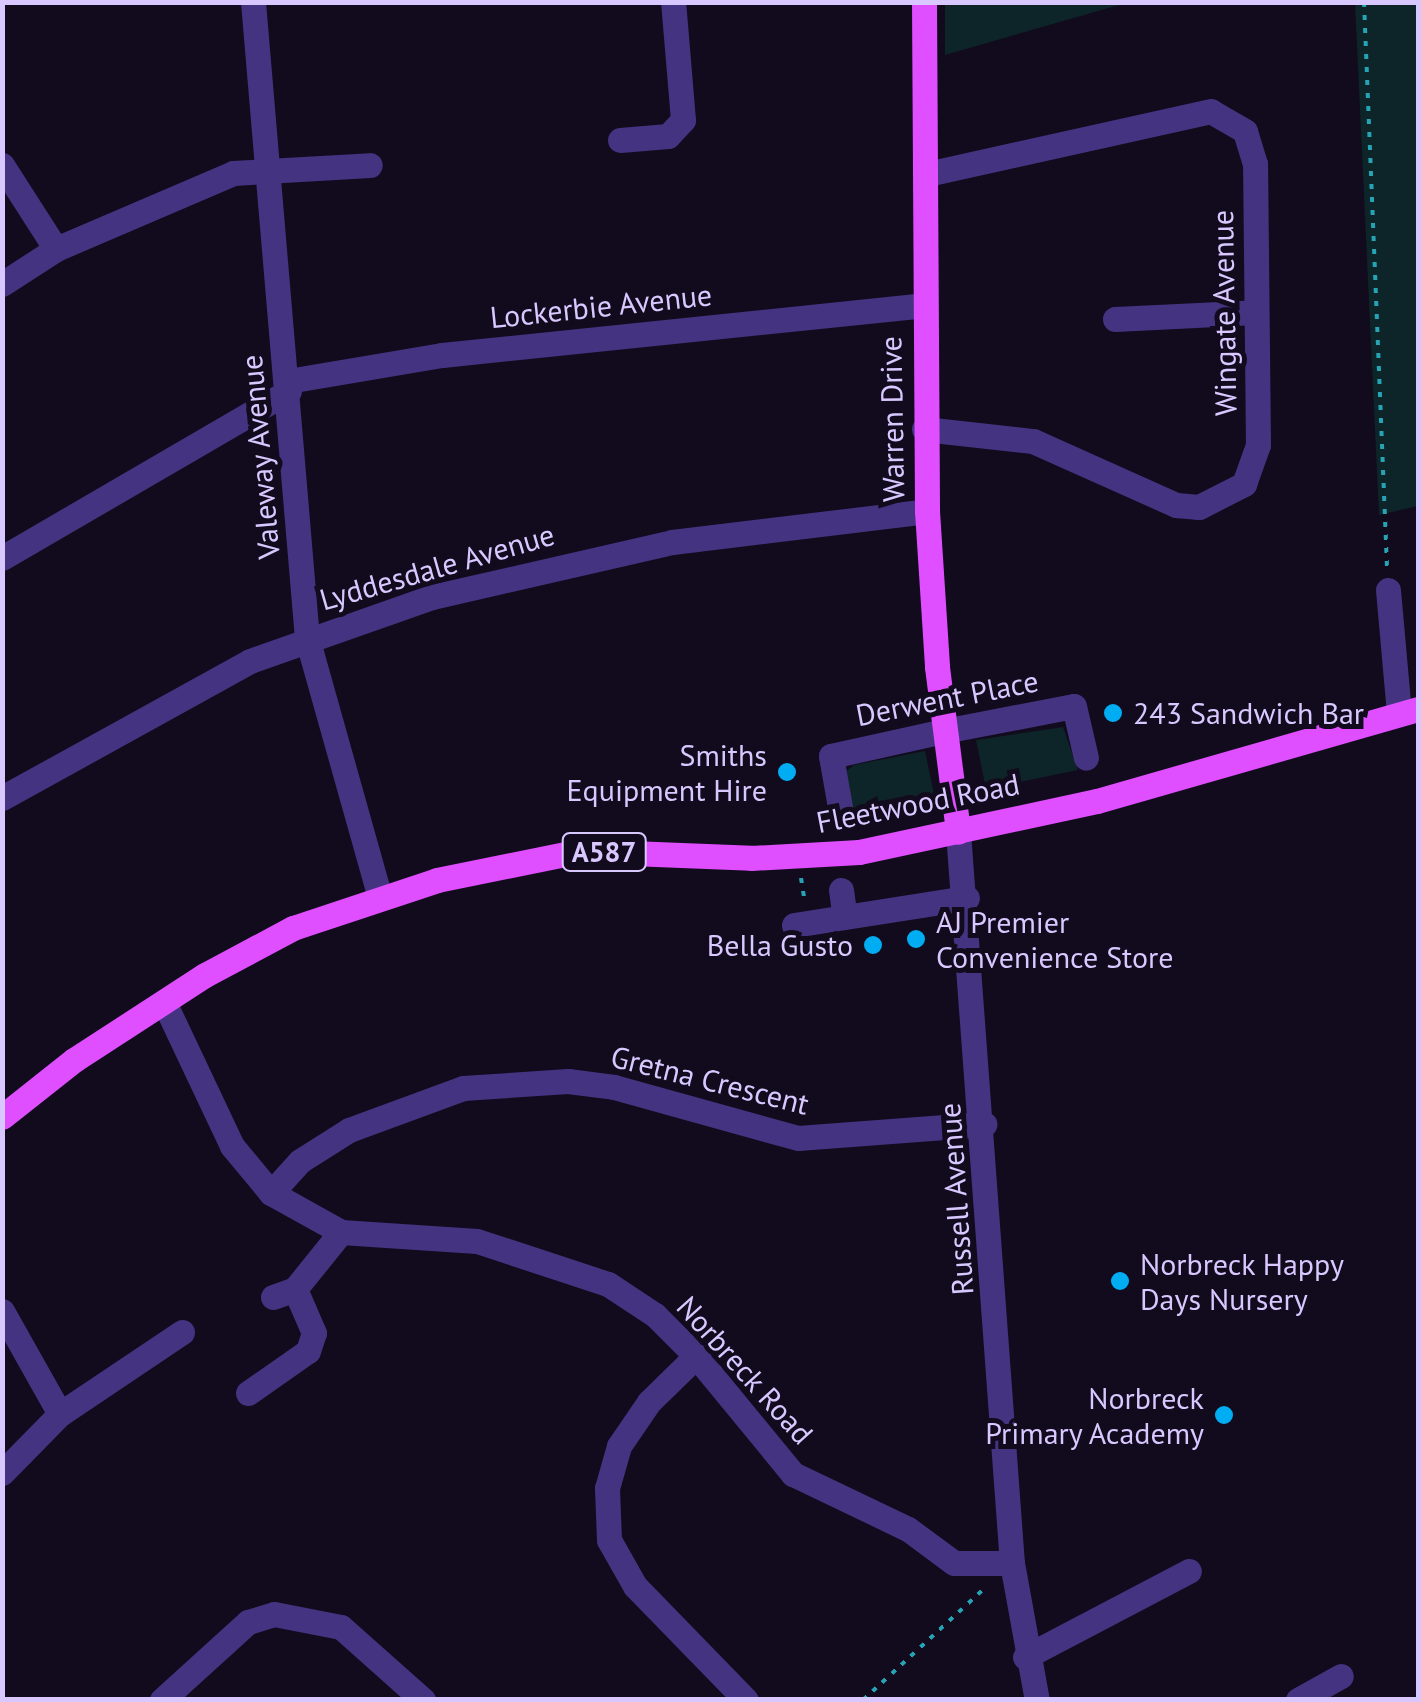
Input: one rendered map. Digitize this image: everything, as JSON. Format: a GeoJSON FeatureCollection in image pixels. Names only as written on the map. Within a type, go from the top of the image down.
{"type":"FeatureCollection","features":[{"type":"Feature","properties":{"kind":"main road","name":"Warren Drive"},"geometry":{"type":"LineString","coordinates":[[924,2],[926,174],[922,306],[926,511],[944,731],[958,832]]}},
{"type":"Feature","properties":{"kind":"main road","name":"Fleetwood Road"},"geometry":{"type":"LineString","coordinates":[[2,1117],[74,1060],[164,1002],[293,928],[380,898],[580,851],[797,857],[958,832],[1097,801],[1409,711]]}},
{"type":"Feature","properties":{"kind":"street","name":"Valeway Avenue"},"geometry":{"type":"LineString","coordinates":[[253,2],[263,171],[289,386],[307,638],[380,898]]}},
{"type":"Feature","properties":{"kind":"street"},"geometry":{"type":"LineString","coordinates":[[620,140],[668,136],[683,120],[673,2]]}},
{"type":"Feature","properties":{"kind":"street","name":"Wingate Avenue"},"geometry":{"type":"LineString","coordinates":[[924,429],[1032,441],[1176,505],[1199,507],[1244,484],[1253,466],[1255,164],[1245,131],[1211,111],[926,174]]}},
{"type":"Feature","properties":{"kind":"street"},"geometry":{"type":"LineString","coordinates":[[2,165],[56,249]]}},
{"type":"Feature","properties":{"kind":"street"},"geometry":{"type":"LineString","coordinates":[[2,284],[56,249],[233,173],[370,165]]}},
{"type":"Feature","properties":{"kind":"street","name":"Lockerbie Avenue"},"geometry":{"type":"LineString","coordinates":[[2,558],[289,386],[442,355],[922,306]]}},
{"type":"Feature","properties":{"kind":"street"},"geometry":{"type":"LineString","coordinates":[[1115,320],[1256,312]]}},
{"type":"Feature","properties":{"kind":"street","name":"Lyddesdale Avenue"},"geometry":{"type":"LineString","coordinates":[[2,798],[250,661],[307,638],[567,562],[744,532],[926,511]]}},
{"type":"Feature","properties":{"kind":"street"},"geometry":{"type":"LineString","coordinates":[[1388,590],[1409,711]]}},
{"type":"Feature","properties":{"kind":"street","name":"Derwent Place"},"geometry":{"type":"LineString","coordinates":[[840,807],[831,756],[944,731],[1074,706],[1086,758]]}},
{"type":"Feature","properties":{"kind":"street","name":"Russell Avenue"},"geometry":{"type":"LineString","coordinates":[[958,832],[984,1124],[1012,1562]]}},
{"type":"Feature","properties":{"kind":"street"},"geometry":{"type":"LineString","coordinates":[[841,890],[846,917]]}},
{"type":"Feature","properties":{"kind":"street"},"geometry":{"type":"LineString","coordinates":[[801,924],[966,898]]}},
{"type":"Feature","properties":{"kind":"street","name":"Norbreck Road"},"geometry":{"type":"LineString","coordinates":[[164,1002],[232,1146],[271,1193],[341,1232],[477,1241],[608,1284],[655,1315],[696,1356],[794,1474],[908,1528],[954,1563],[1012,1562]]}},
{"type":"Feature","properties":{"kind":"street","name":"Gretna Crescent"},"geometry":{"type":"LineString","coordinates":[[271,1193],[300,1162],[348,1130],[463,1088],[568,1081],[614,1086],[798,1138],[984,1124]]}},
{"type":"Feature","properties":{"kind":"street"},"geometry":{"type":"LineString","coordinates":[[248,1393],[308,1351],[314,1333],[284,1293],[341,1232]]}},
{"type":"Feature","properties":{"kind":"street"},"geometry":{"type":"LineString","coordinates":[[2,1311],[60,1414]]}},
{"type":"Feature","properties":{"kind":"street"},"geometry":{"type":"LineString","coordinates":[[2,1473],[60,1414],[182,1332]]}},
{"type":"Feature","properties":{"kind":"street"},"geometry":{"type":"LineString","coordinates":[[696,1356],[649,1402],[619,1446],[607,1488],[609,1540],[635,1586],[746,1700]]}},
{"type":"Feature","properties":{"kind":"street"},"geometry":{"type":"LineString","coordinates":[[1012,1562],[1025,1657],[1036,1700]]}},
{"type":"Feature","properties":{"kind":"street"},"geometry":{"type":"LineString","coordinates":[[1025,1657],[1190,1571]]}},
{"type":"Feature","properties":{"kind":"street"},"geometry":{"type":"LineString","coordinates":[[162,1700],[248,1622],[274,1614],[341,1627],[423,1700]]}},
{"type":"Feature","properties":{"kind":"street"},"geometry":{"type":"LineString","coordinates":[[1298,1700],[1341,1676]]}},
{"type":"Feature","properties":{"kind":"path"},"geometry":{"type":"LineString","coordinates":[[1364,2],[1388,590]]}},
{"type":"Feature","properties":{"kind":"path"},"geometry":{"type":"LineString","coordinates":[[797,857],[801,924]]}},
{"type":"Feature","properties":{"kind":"path"},"geometry":{"type":"LineString","coordinates":[[863,1700],[1012,1562]]}},
{"type":"Feature","properties":{"kind":"green space"},"geometry":{"type":"Polygon","coordinates":[[[945,2],[1126,3],[945,55],[945,2]]]}},
{"type":"Feature","properties":{"kind":"green space"},"geometry":{"type":"Polygon","coordinates":[[[1355,3],[1418,3],[1418,506],[1379,515],[1355,3]]]}},
{"type":"Feature","properties":{"kind":"green space"},"geometry":{"type":"Polygon","coordinates":[[[1063,727],[1078,770],[986,789],[976,740],[1063,727]]]}},
{"type":"Feature","properties":{"kind":"green space"},"geometry":{"type":"Polygon","coordinates":[[[925,751],[935,799],[850,813],[844,773],[854,765],[925,751]]]}},
{"type":"Feature","properties":{"kind":"place","name":"243 Sandwich Bar"},"geometry":{"type":"Point","coordinates":[1113,713]}},
{"type":"Feature","properties":{"kind":"place","name":"Smiths Equipment Hire"},"geometry":{"type":"Point","coordinates":[787,772]}},
{"type":"Feature","properties":{"kind":"place","name":"AJ Premier Convenience Store"},"geometry":{"type":"Point","coordinates":[916,939]}},
{"type":"Feature","properties":{"kind":"place","name":"Bella Gusto"},"geometry":{"type":"Point","coordinates":[873,945]}},
{"type":"Feature","properties":{"kind":"place","name":"Norbreck Happy Days Nursery"},"geometry":{"type":"Point","coordinates":[1120,1281]}},
{"type":"Feature","properties":{"kind":"place","name":"Norbreck Primary Academy"},"geometry":{"type":"Point","coordinates":[1224,1415]}}]}
